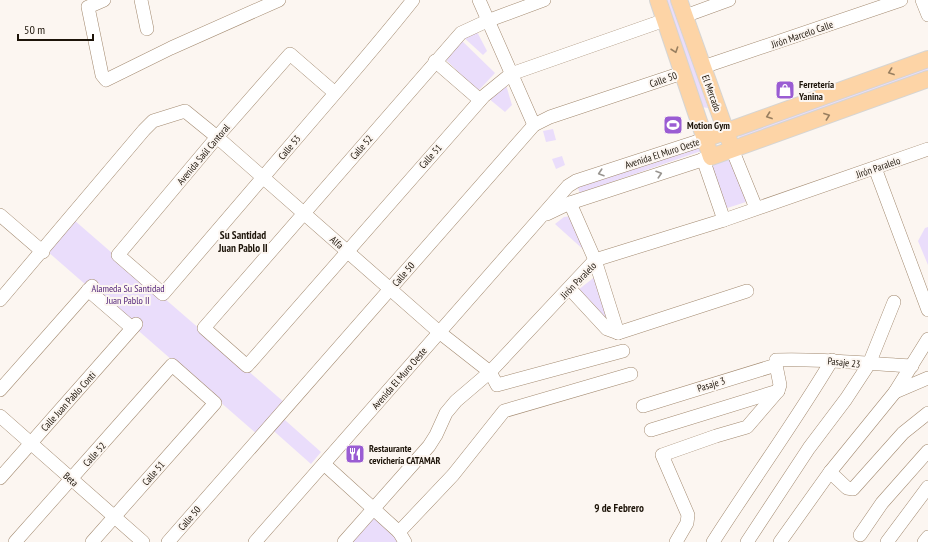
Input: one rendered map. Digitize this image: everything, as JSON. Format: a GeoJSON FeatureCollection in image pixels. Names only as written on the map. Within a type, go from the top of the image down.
{"type":"FeatureCollection","features":[{"type":"Feature","properties":{"kind":"main road"},"geometry":{"type":"LineString","coordinates":[[658,0],[705,139],[707,158]]}},
{"type":"Feature","properties":{"kind":"main road","name":"El Mercado"},"geometry":{"type":"LineString","coordinates":[[679,0],[732,149]]}},
{"type":"Feature","properties":{"kind":"main road","name":"Avenida El Muro Oeste"},"geometry":{"type":"LineString","coordinates":[[705,139],[928,58]]}},
{"type":"Feature","properties":{"kind":"main road","name":"Avenida El Muro Oeste"},"geometry":{"type":"LineString","coordinates":[[707,158],[928,79]]}},
{"type":"Feature","properties":{"kind":"street"},"geometry":{"type":"LineString","coordinates":[[104,0],[88,7],[102,75],[106,80],[178,45],[279,0]]}},
{"type":"Feature","properties":{"kind":"street"},"geometry":{"type":"LineString","coordinates":[[141,0],[147,29]]}},
{"type":"Feature","properties":{"kind":"street","name":"Calle 53"},"geometry":{"type":"LineString","coordinates":[[163,294],[413,0]]}},
{"type":"Feature","properties":{"kind":"street"},"geometry":{"type":"LineString","coordinates":[[479,0],[534,125]]}},
{"type":"Feature","properties":{"kind":"street","name":"Calle 52"},"geometry":{"type":"LineString","coordinates":[[247,366],[204,328],[435,61],[461,33],[487,21],[544,0]]}},
{"type":"Feature","properties":{"kind":"street"},"geometry":{"type":"LineString","coordinates":[[684,16],[729,0]]}},
{"type":"Feature","properties":{"kind":"street"},"geometry":{"type":"LineString","coordinates":[[922,0],[928,16]]}},
{"type":"Feature","properties":{"kind":"street","name":"Jirón Marcelo Calle"},"geometry":{"type":"LineString","coordinates":[[703,67],[898,1]]}},
{"type":"Feature","properties":{"kind":"street","name":"Calle 51"},"geometry":{"type":"LineString","coordinates":[[247,366],[347,250],[480,100],[511,74],[665,20]]}},
{"type":"Feature","properties":{"kind":"street","name":"Avenida Saúl Cantoral"},"geometry":{"type":"LineString","coordinates":[[163,294],[118,254],[217,137],[290,54],[335,93]]}},
{"type":"Feature","properties":{"kind":"street"},"geometry":{"type":"LineString","coordinates":[[435,61],[480,100]]}},
{"type":"Feature","properties":{"kind":"street","name":"Calle 50"},"geometry":{"type":"LineString","coordinates":[[168,542],[534,125],[550,117],[682,73]]}},
{"type":"Feature","properties":{"kind":"street","name":"Alfa"},"geometry":{"type":"LineString","coordinates":[[42,252],[153,121],[185,111],[304,212],[440,332],[490,372],[497,385],[623,350]]}},
{"type":"Feature","properties":{"kind":"street","name":"Avenida El Muro Oeste"},"geometry":{"type":"LineString","coordinates":[[255,542],[568,186],[576,181],[705,139]]}},
{"type":"Feature","properties":{"kind":"street","name":"El Mercado"},"geometry":{"type":"LineString","coordinates":[[732,149],[756,208]]}},
{"type":"Feature","properties":{"kind":"street","name":"Jirón Paralelo"},"geometry":{"type":"LineString","coordinates":[[344,542],[428,446],[436,435],[446,413],[456,401],[490,372],[570,289],[595,260],[724,220],[928,149]]}},
{"type":"Feature","properties":{"kind":"street"},"geometry":{"type":"LineString","coordinates":[[707,158],[724,220]]}},
{"type":"Feature","properties":{"kind":"street","name":"Avenida El Muro Oeste"},"geometry":{"type":"LineString","coordinates":[[543,215],[570,203],[707,158]]}},
{"type":"Feature","properties":{"kind":"street"},"geometry":{"type":"LineString","coordinates":[[875,168],[928,310]]}},
{"type":"Feature","properties":{"kind":"street"},"geometry":{"type":"LineString","coordinates":[[570,203],[595,260],[618,333]]}},
{"type":"Feature","properties":{"kind":"street"},"geometry":{"type":"LineString","coordinates":[[0,300],[42,252],[1,216]]}},
{"type":"Feature","properties":{"kind":"street","name":"Calle Juan Pablo Conti"},"geometry":{"type":"LineString","coordinates":[[0,390],[90,288],[134,326],[0,478]]}},
{"type":"Feature","properties":{"kind":"street"},"geometry":{"type":"LineString","coordinates":[[570,289],[607,329],[618,333],[747,291]]}},
{"type":"Feature","properties":{"kind":"street"},"geometry":{"type":"LineString","coordinates":[[747,542],[809,448],[846,399],[869,364],[894,302]]}},
{"type":"Feature","properties":{"kind":"street"},"geometry":{"type":"LineString","coordinates":[[780,542],[830,472],[895,392],[912,366],[926,350]]}},
{"type":"Feature","properties":{"kind":"street"},"geometry":{"type":"LineString","coordinates":[[713,542],[750,484],[789,430],[832,360]]}},
{"type":"Feature","properties":{"kind":"street","name":"Pasaje 23"},"geometry":{"type":"LineString","coordinates":[[776,363],[832,360],[869,364],[912,366]]}},
{"type":"Feature","properties":{"kind":"street"},"geometry":{"type":"LineString","coordinates":[[678,541],[688,524],[688,515],[662,455],[747,427],[778,391],[780,385],[776,363]]}},
{"type":"Feature","properties":{"kind":"street","name":"Pasaje 3"},"geometry":{"type":"LineString","coordinates":[[642,406],[776,363]]}},
{"type":"Feature","properties":{"kind":"street","name":"Calle 52"},"geometry":{"type":"LineString","coordinates":[[15,542],[172,365]]}},
{"type":"Feature","properties":{"kind":"street","name":"Calle 51"},"geometry":{"type":"LineString","coordinates":[[92,542],[215,403],[172,365]]}},
{"type":"Feature","properties":{"kind":"street"},"geometry":{"type":"LineString","coordinates":[[324,464],[373,508],[402,537],[504,411],[631,374]]}},
{"type":"Feature","properties":{"kind":"street"},"geometry":{"type":"LineString","coordinates":[[895,392],[928,378]]}},
{"type":"Feature","properties":{"kind":"street"},"geometry":{"type":"LineString","coordinates":[[651,430],[778,391]]}},
{"type":"Feature","properties":{"kind":"street"},"geometry":{"type":"LineString","coordinates":[[830,472],[846,488],[853,489],[903,433],[928,413]]}},
{"type":"Feature","properties":{"kind":"street","name":"Beta"},"geometry":{"type":"LineString","coordinates":[[0,416],[142,542]]}},
{"type":"Feature","properties":{"kind":"street"},"geometry":{"type":"LineString","coordinates":[[860,535],[882,503],[928,451]]}},
{"type":"Feature","properties":{"kind":"street"},"geometry":{"type":"LineString","coordinates":[[887,542],[928,486]]}},
{"type":"Feature","properties":{"kind":"street"},"geometry":{"type":"LineString","coordinates":[[924,542],[928,537]]}},
{"type":"Feature","properties":{"kind":"green space"},"geometry":{"type":"Polygon","coordinates":[[[661,0],[672,0],[708,108],[701,107],[661,0]]]}},
{"type":"Feature","properties":{"kind":"green space"},"geometry":{"type":"Polygon","coordinates":[[[475,28],[487,51],[483,55],[461,35],[475,28]]]}},
{"type":"Feature","properties":{"kind":"green space"},"geometry":{"type":"Polygon","coordinates":[[[459,38],[495,73],[478,91],[442,56],[459,38]]]}},
{"type":"Feature","properties":{"kind":"green space"},"geometry":{"type":"Polygon","coordinates":[[[928,64],[928,72],[740,139],[738,131],[928,64]]]}},
{"type":"Feature","properties":{"kind":"green space"},"geometry":{"type":"Polygon","coordinates":[[[506,85],[512,105],[505,112],[488,98],[506,85]]]}},
{"type":"Feature","properties":{"kind":"green space"},"geometry":{"type":"Polygon","coordinates":[[[553,129],[556,140],[546,142],[543,131],[553,129]]]}},
{"type":"Feature","properties":{"kind":"green space"},"geometry":{"type":"Polygon","coordinates":[[[699,143],[701,151],[580,193],[577,186],[699,143]]]}},
{"type":"Feature","properties":{"kind":"green space"},"geometry":{"type":"Polygon","coordinates":[[[562,156],[565,165],[556,169],[552,159],[562,156]]]}},
{"type":"Feature","properties":{"kind":"green space"},"geometry":{"type":"Polygon","coordinates":[[[732,157],[746,202],[724,209],[710,164],[732,157]]]}},
{"type":"Feature","properties":{"kind":"green space"},"geometry":{"type":"Polygon","coordinates":[[[572,216],[585,251],[555,224],[564,217],[572,216]]]}},
{"type":"Feature","properties":{"kind":"green space","name":"Alameda Su Santidad Juan Pablo II"},"geometry":{"type":"Polygon","coordinates":[[[74,220],[285,403],[277,413],[321,452],[311,464],[267,425],[258,435],[47,251],[74,220]]]}},
{"type":"Feature","properties":{"kind":"green space"},"geometry":{"type":"Polygon","coordinates":[[[928,227],[928,265],[918,241],[925,228],[928,227]]]}},
{"type":"Feature","properties":{"kind":"green space"},"geometry":{"type":"Polygon","coordinates":[[[596,276],[611,324],[578,290],[596,276]]]}},
{"type":"Feature","properties":{"kind":"green space"},"geometry":{"type":"Polygon","coordinates":[[[374,517],[399,542],[352,542],[374,517]]]}},
{"type":"Feature","properties":{"kind":"place","name":"Ferretería Yanina"},"geometry":{"type":"Point","coordinates":[785,90]}},
{"type":"Feature","properties":{"kind":"place","name":"Motion Gym"},"geometry":{"type":"Point","coordinates":[673,125]}},
{"type":"Feature","properties":{"kind":"place","name":"Restaurante cevichería CATAMAR"},"geometry":{"type":"Point","coordinates":[355,454]}},
{"type":"Feature","properties":{"kind":"district","name":"Su Santidad Juan Pablo II"},"geometry":{"type":"Point","coordinates":[243,241]}},
{"type":"Feature","properties":{"kind":"district","name":"9 de Febrero"},"geometry":{"type":"Point","coordinates":[619,508]}}]}
